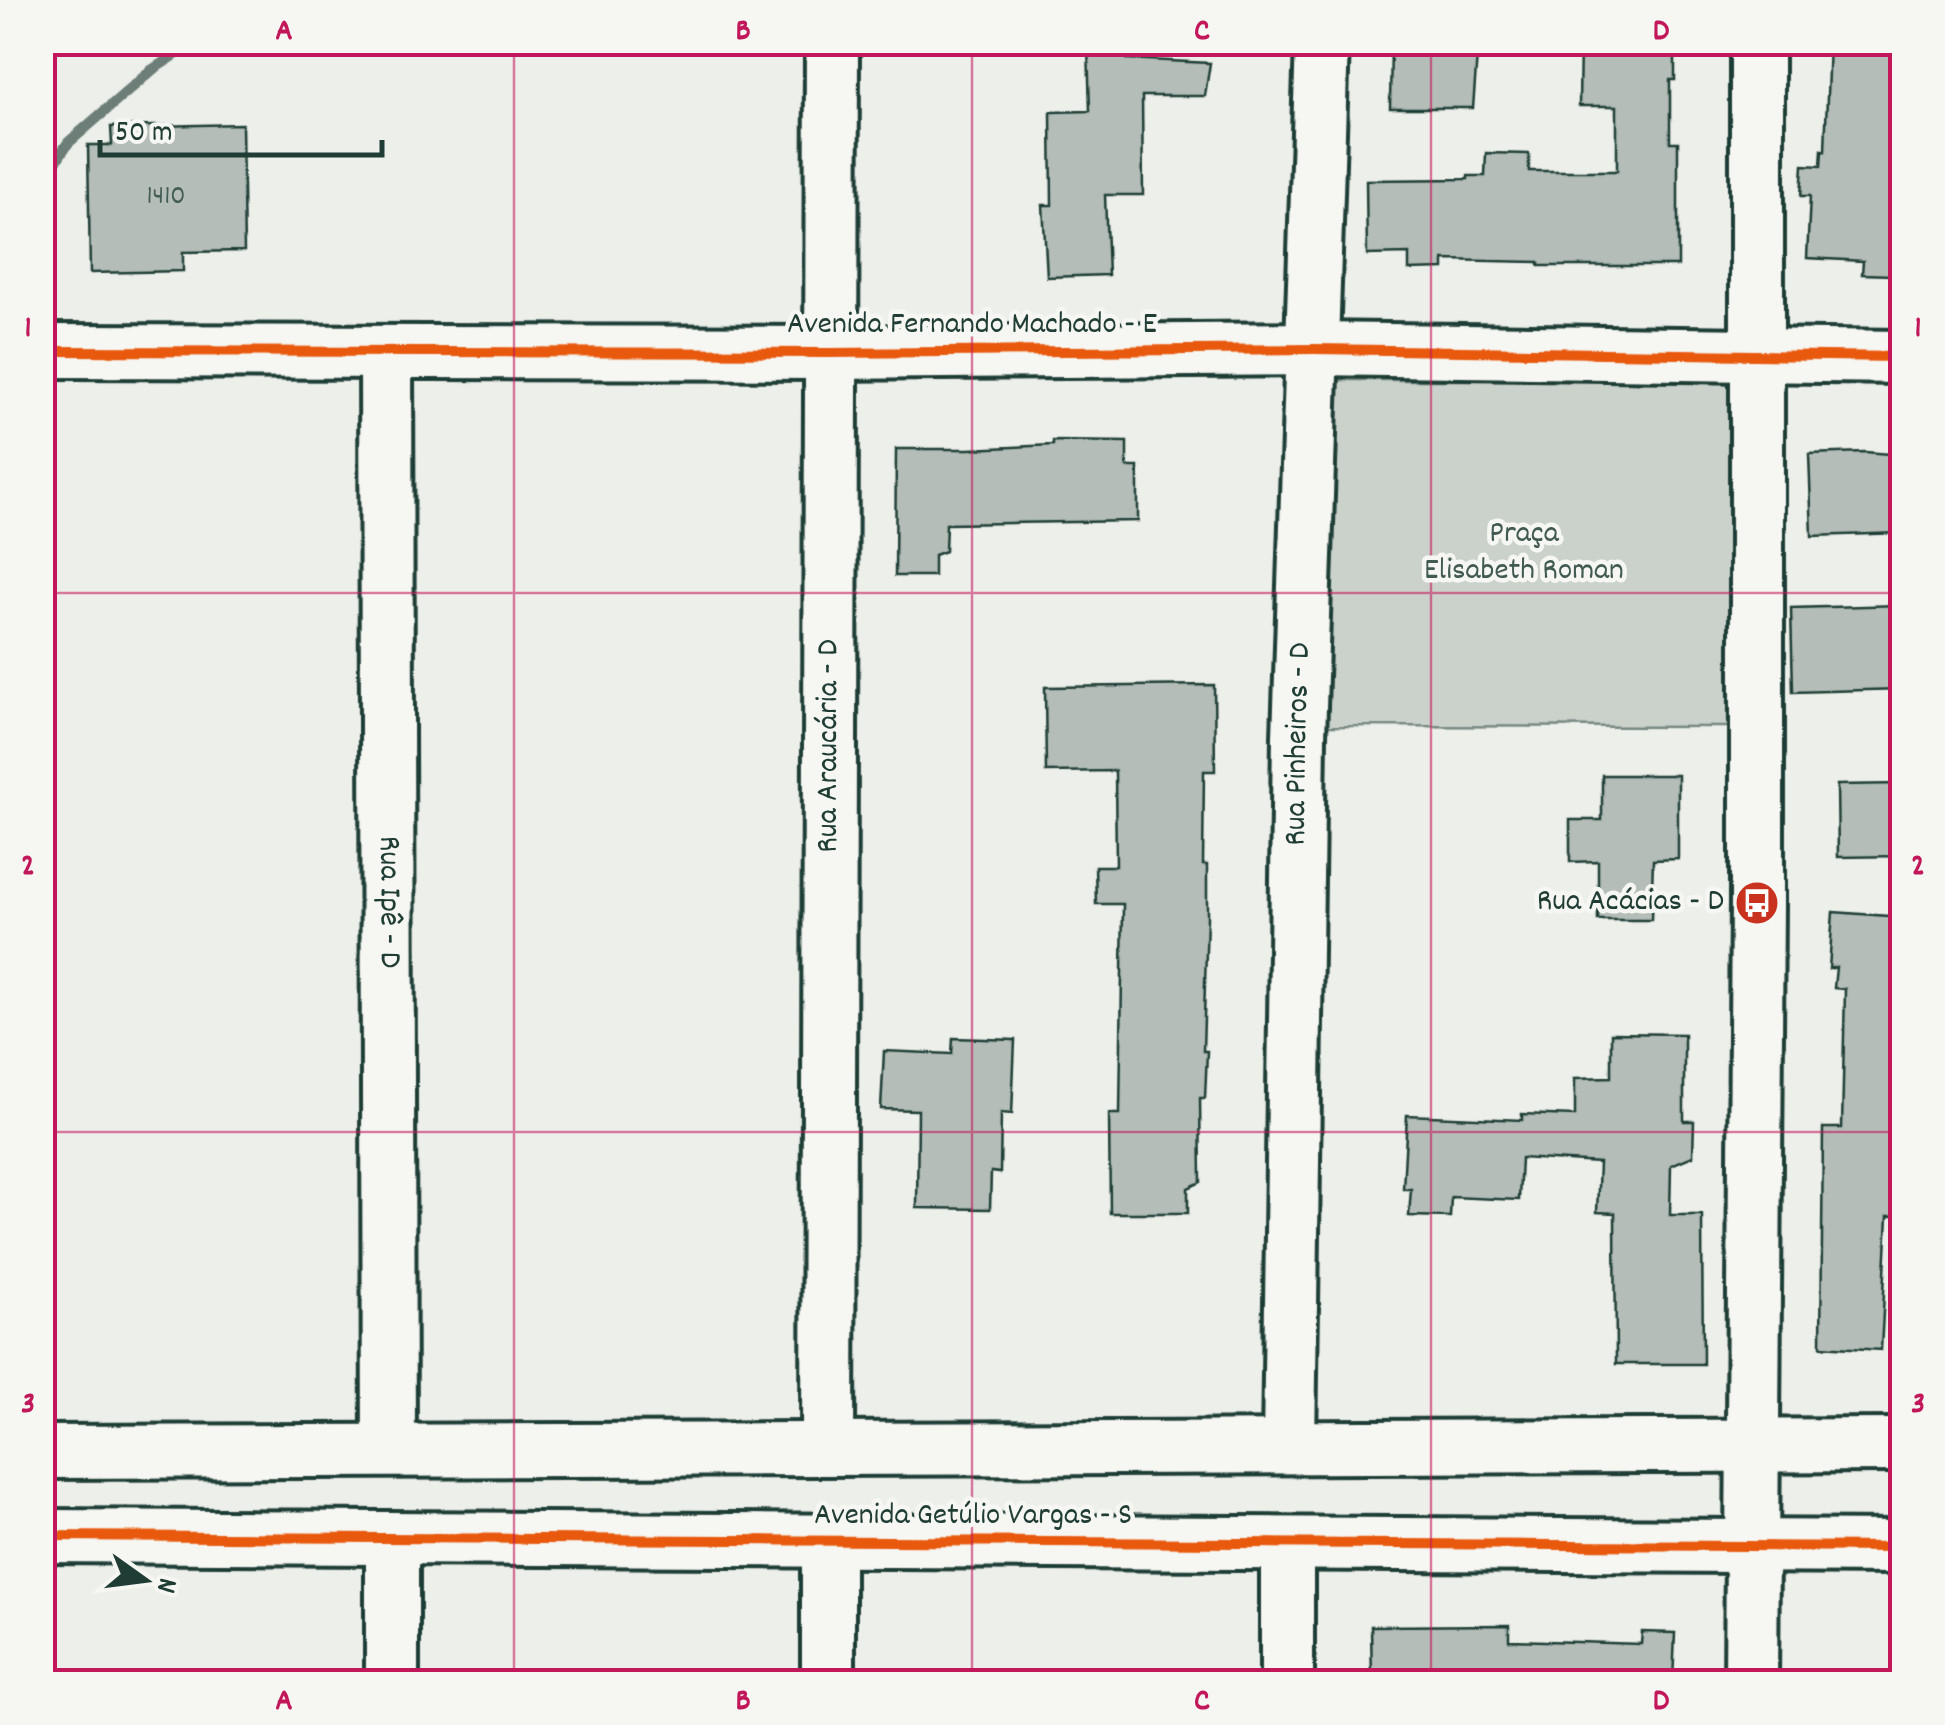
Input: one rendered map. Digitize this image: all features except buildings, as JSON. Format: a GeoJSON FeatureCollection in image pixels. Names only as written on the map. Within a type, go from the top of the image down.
{"type":"FeatureCollection","features":[{"type":"Feature","properties":{"kind":"street","name":"Rua Araucária - D"},"geometry":{"type":"LineString","coordinates":[[828,1448],[832,42]]}},
{"type":"Feature","properties":{"kind":"street","name":"Rua Pinheiros - D"},"geometry":{"type":"LineString","coordinates":[[1289,1446],[1299,756],[1322,42]]}},
{"type":"Feature","properties":{"kind":"street"},"geometry":{"type":"LineString","coordinates":[[1751,1682],[1757,903],[1757,42]]}},
{"type":"Feature","properties":{"kind":"street","name":"Avenida Fernando Machado - E"},"geometry":{"type":"LineString","coordinates":[[42,352],[1314,349],[1902,357]]}},
{"type":"Feature","properties":{"kind":"street","name":"Rua Ipê - D"},"geometry":{"type":"LineString","coordinates":[[386,352],[389,1450]]}},
{"type":"Feature","properties":{"kind":"street"},"geometry":{"type":"LineString","coordinates":[[42,1452],[1902,1444]]}},
{"type":"Feature","properties":{"kind":"street","name":"Avenida Getúlio Vargas - S"},"geometry":{"type":"LineString","coordinates":[[42,1536],[1902,1547]]}},
{"type":"Feature","properties":{"kind":"street"},"geometry":{"type":"LineString","coordinates":[[392,1538],[392,1682]]}},
{"type":"Feature","properties":{"kind":"street"},"geometry":{"type":"LineString","coordinates":[[828,1541],[828,1682]]}},
{"type":"Feature","properties":{"kind":"street"},"geometry":{"type":"LineString","coordinates":[[1287,1682],[1288,1544]]}},
{"type":"Feature","properties":{"kind":"green space","name":"Praça Elisabeth Roman"},"geometry":{"type":"Polygon","coordinates":[[[1319,380],[1730,380],[1728,727],[1318,726],[1319,380]]]}},
{"type":"Feature","properties":{"kind":"waterway"},"geometry":{"type":"LineString","coordinates":[[42,182],[68,143],[152,70],[195,42]]}},
{"type":"Feature","properties":{"kind":"cycle path"},"geometry":{"type":"LineString","coordinates":[[42,351],[830,353],[1314,349],[1902,357]]}},
{"type":"Feature","properties":{"kind":"cycle path"},"geometry":{"type":"LineString","coordinates":[[42,1536],[1902,1547]]}},
{"type":"Feature","properties":{"kind":"place","name":"Rua Acácias - D"},"geometry":{"type":"Point","coordinates":[1757,903]}}]}
